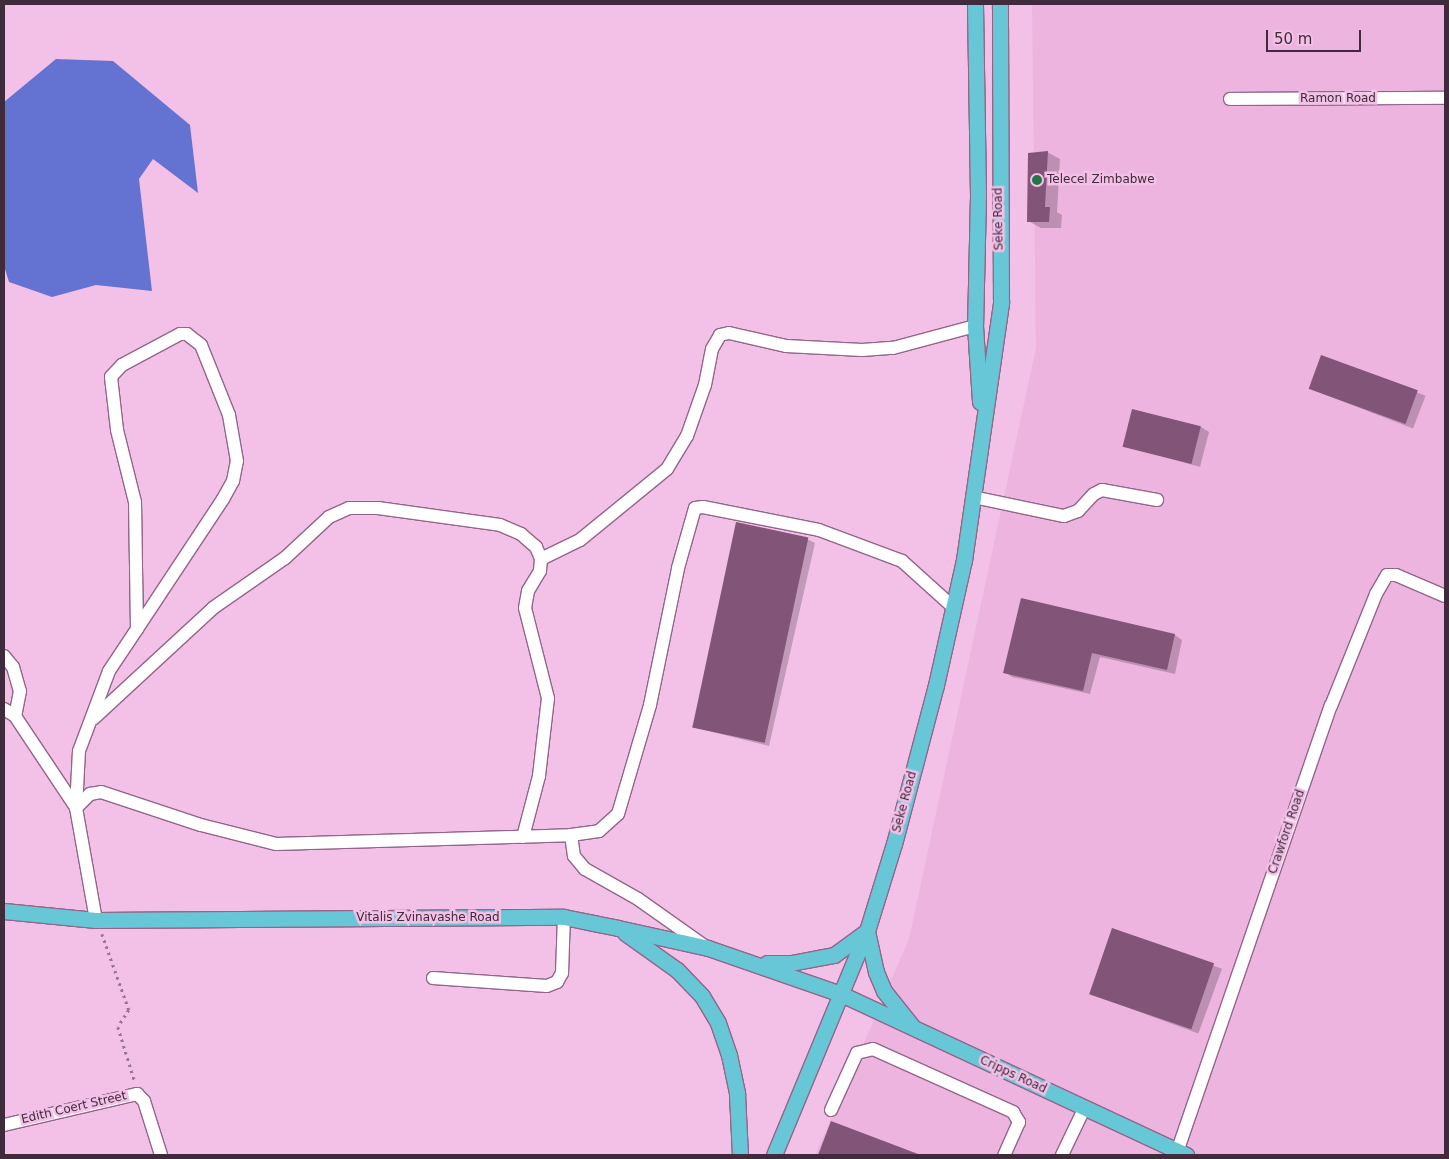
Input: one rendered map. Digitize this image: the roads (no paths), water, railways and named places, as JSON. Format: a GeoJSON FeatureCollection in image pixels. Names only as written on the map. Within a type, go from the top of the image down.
{"type":"FeatureCollection","features":[{"type":"Feature","properties":{"kind":"main road","name":"Seke Road"},"geometry":{"type":"LineString","coordinates":[[975,4],[978,196],[975,326],[982,433]]}},
{"type":"Feature","properties":{"kind":"main road","name":"Seke Road"},"geometry":{"type":"LineString","coordinates":[[774,1155],[866,931],[894,844],[953,607],[972,497],[1001,303],[1000,4]]}},
{"type":"Feature","properties":{"kind":"main road","name":"Vitalis Zvinavashe Road"},"geometry":{"type":"LineString","coordinates":[[4,911],[96,920],[564,917],[708,948],[756,963],[841,994]]}},
{"type":"Feature","properties":{"kind":"main road"},"geometry":{"type":"LineString","coordinates":[[618,928],[677,970],[702,996],[718,1024],[729,1055],[737,1094],[740,1155]]}},
{"type":"Feature","properties":{"kind":"main road"},"geometry":{"type":"LineString","coordinates":[[756,963],[817,960],[834,955],[866,931],[876,972],[884,991],[915,1029]]}},
{"type":"Feature","properties":{"kind":"main road","name":"Cripps Road"},"geometry":{"type":"LineString","coordinates":[[841,994],[1084,1109],[1182,1153]]}},
{"type":"Feature","properties":{"kind":"street","name":"Ramon Road"},"geometry":{"type":"LineString","coordinates":[[1230,99],[1445,98]]}},
{"type":"Feature","properties":{"kind":"street"},"geometry":{"type":"LineString","coordinates":[[541,559],[580,540],[667,469],[687,436],[705,385],[712,349],[720,335],[729,333],[786,346],[862,350],[893,348],[975,326]]}},
{"type":"Feature","properties":{"kind":"street"},"geometry":{"type":"LineString","coordinates":[[96,920],[76,808],[79,751],[92,721],[109,670],[137,629],[223,499],[233,481],[237,461],[229,415],[201,345],[187,334],[180,334],[122,365],[111,377],[117,430],[134,502],[137,629]]}},
{"type":"Feature","properties":{"kind":"street"},"geometry":{"type":"LineString","coordinates":[[972,497],[1064,516],[1078,512],[1094,494],[1102,490],[1157,500]]}},
{"type":"Feature","properties":{"kind":"street"},"geometry":{"type":"LineString","coordinates":[[76,808],[90,794],[101,792],[201,826],[276,844],[523,837],[571,835],[599,831],[618,814],[650,704],[678,568],[696,508],[703,507],[819,530],[902,561],[953,607]]}},
{"type":"Feature","properties":{"kind":"street"},"geometry":{"type":"LineString","coordinates":[[92,721],[213,608],[285,558],[329,517],[349,508],[378,508],[500,525],[521,534],[536,547],[541,559],[525,608],[548,698],[539,776],[523,837]]}},
{"type":"Feature","properties":{"kind":"street","name":"Crawford Road"},"geometry":{"type":"LineString","coordinates":[[1182,1153],[1328,715],[1376,594],[1388,576],[1396,575],[1445,596]]}},
{"type":"Feature","properties":{"kind":"street"},"geometry":{"type":"LineString","coordinates":[[4,656],[12,668],[20,691],[15,716]]}},
{"type":"Feature","properties":{"kind":"street"},"geometry":{"type":"LineString","coordinates":[[4,709],[15,716],[68,790],[76,808]]}},
{"type":"Feature","properties":{"kind":"street"},"geometry":{"type":"LineString","coordinates":[[571,835],[574,856],[585,869],[638,898],[708,948]]}},
{"type":"Feature","properties":{"kind":"street"},"geometry":{"type":"LineString","coordinates":[[433,978],[548,986],[557,982],[562,973],[564,917]]}},
{"type":"Feature","properties":{"kind":"street"},"geometry":{"type":"LineString","coordinates":[[830,1110],[857,1053],[873,1049],[1013,1112],[1019,1122],[1004,1155]]}},
{"type":"Feature","properties":{"kind":"street","name":"Edith Coert Street"},"geometry":{"type":"LineString","coordinates":[[4,1125],[137,1094],[144,1101],[161,1155]]}},
{"type":"Feature","properties":{"kind":"street"},"geometry":{"type":"LineString","coordinates":[[1062,1155],[1084,1109]]}},
{"type":"Feature","properties":{"kind":"water"},"geometry":{"type":"Polygon","coordinates":[[[56,59],[113,61],[190,125],[198,193],[153,159],[139,179],[152,291],[96,285],[52,297],[9,282],[4,266],[4,102],[56,59]]]}},
{"type":"Feature","properties":{"kind":"place","name":"Telecel Zimbabwe"},"geometry":{"type":"Point","coordinates":[1037,180]}}]}
